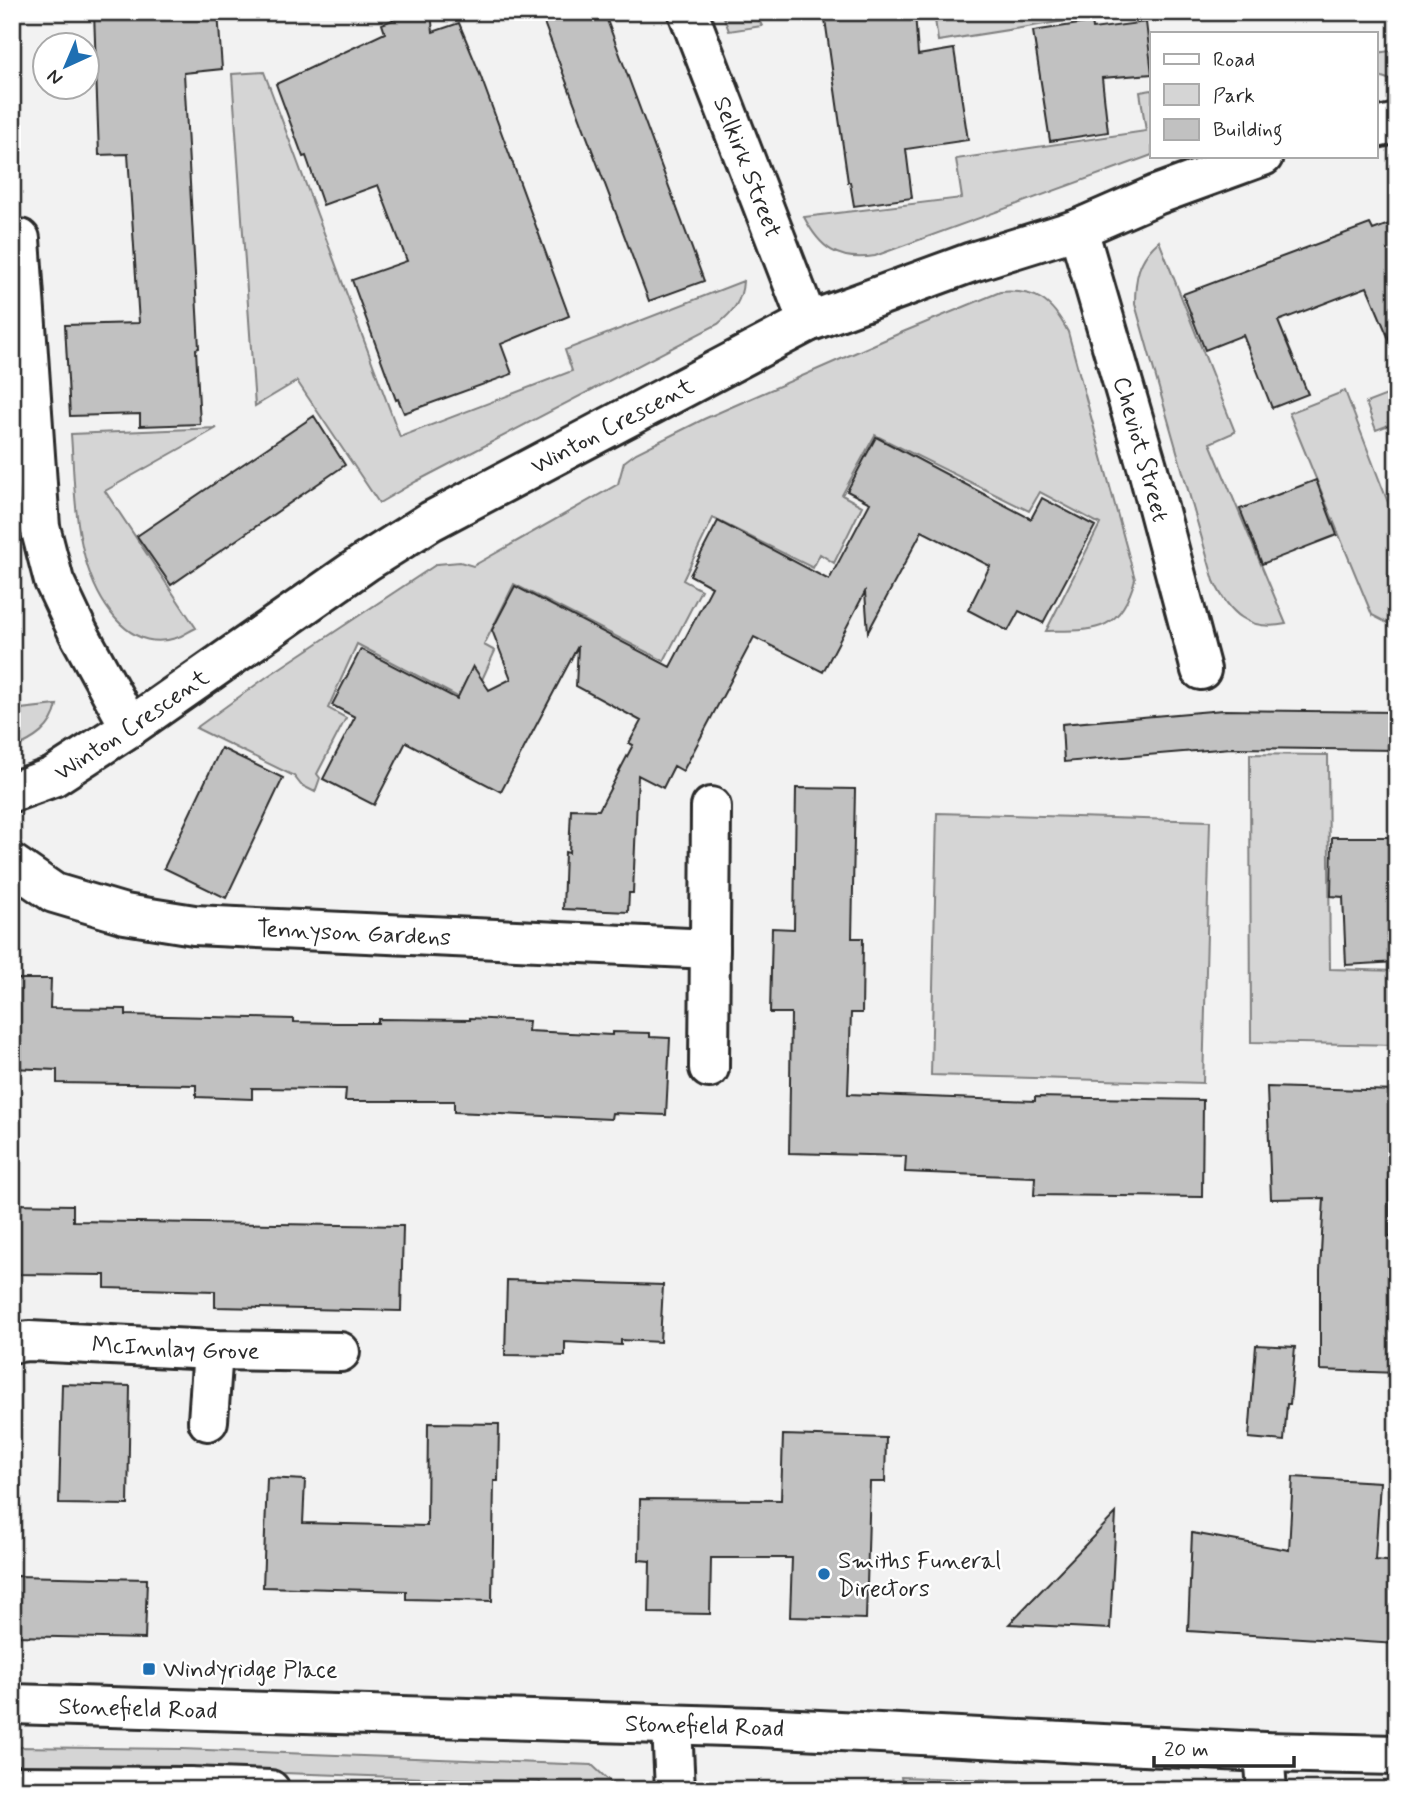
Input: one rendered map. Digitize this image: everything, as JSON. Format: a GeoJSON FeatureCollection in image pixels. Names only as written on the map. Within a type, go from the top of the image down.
{"type":"FeatureCollection","features":[{"type":"Feature","properties":{"kind":"street","name":"Selkirk Street"},"geometry":{"type":"LineString","coordinates":[[688,12],[808,322]]}},
{"type":"Feature","properties":{"kind":"street"},"geometry":{"type":"LineString","coordinates":[[1378,128],[1397,123]]}},
{"type":"Feature","properties":{"kind":"street","name":"Winton Crescent"},"geometry":{"type":"LineString","coordinates":[[12,792],[53,776],[431,521],[808,322],[972,262],[1078,229],[1156,195],[1258,158]]}},
{"type":"Feature","properties":{"kind":"street","name":"Cheviot Street"},"geometry":{"type":"LineString","coordinates":[[1078,229],[1147,466],[1201,670]]}},
{"type":"Feature","properties":{"kind":"street"},"geometry":{"type":"LineString","coordinates":[[12,239],[20,239],[40,527],[54,581],[78,632],[130,726]]}},
{"type":"Feature","properties":{"kind":"street"},"geometry":{"type":"LineString","coordinates":[[709,1068],[711,807]]}},
{"type":"Feature","properties":{"kind":"street","name":"Tennyson Gardens"},"geometry":{"type":"LineString","coordinates":[[12,864],[54,894],[125,914],[194,925],[710,949]]}},
{"type":"Feature","properties":{"kind":"street","name":"McInnlay Grove"},"geometry":{"type":"LineString","coordinates":[[12,1343],[29,1341],[214,1350],[340,1352]]}},
{"type":"Feature","properties":{"kind":"street"},"geometry":{"type":"LineString","coordinates":[[208,1421],[214,1350]]}},
{"type":"Feature","properties":{"kind":"street","name":"Stonefield Road"},"geometry":{"type":"LineString","coordinates":[[12,1704],[672,1725],[1264,1752],[1397,1755]]}},
{"type":"Feature","properties":{"kind":"street"},"geometry":{"type":"LineString","coordinates":[[672,1725],[675,1790]]}},
{"type":"Feature","properties":{"kind":"street"},"geometry":{"type":"LineString","coordinates":[[1264,1752],[1266,1790]]}},
{"type":"Feature","properties":{"kind":"street"},"geometry":{"type":"LineString","coordinates":[[12,1786],[270,1790]]}},
{"type":"Feature","properties":{"kind":"green space"},"geometry":{"type":"Polygon","coordinates":[[[722,12],[755,12],[762,26],[729,31],[722,12]]]}},
{"type":"Feature","properties":{"kind":"green space"},"geometry":{"type":"Polygon","coordinates":[[[934,12],[1122,12],[938,41],[934,12]]]}},
{"type":"Feature","properties":{"kind":"green space"},"geometry":{"type":"Polygon","coordinates":[[[1397,50],[1397,82],[1378,76],[1378,53],[1397,50]]]}},
{"type":"Feature","properties":{"kind":"green space"},"geometry":{"type":"Polygon","coordinates":[[[264,72],[400,437],[572,371],[565,350],[743,281],[739,300],[718,324],[379,503],[297,381],[255,406],[232,74],[264,72]]]}},
{"type":"Feature","properties":{"kind":"green space"},"geometry":{"type":"Polygon","coordinates":[[[1150,90],[1150,156],[875,256],[851,257],[832,250],[817,237],[804,217],[962,198],[956,159],[1146,131],[1140,92],[1150,90]]]}},
{"type":"Feature","properties":{"kind":"green space"},"geometry":{"type":"Polygon","coordinates":[[[1159,241],[1235,432],[1210,443],[1286,624],[1261,625],[1242,618],[1226,602],[1214,581],[1135,304],[1142,262],[1159,241]]]}},
{"type":"Feature","properties":{"kind":"green space"},"geometry":{"type":"Polygon","coordinates":[[[1000,292],[1024,293],[1042,299],[1056,312],[1068,332],[1135,579],[1122,610],[1103,625],[1091,629],[1046,631],[1100,524],[1040,492],[1029,511],[875,435],[842,495],[862,506],[834,563],[820,554],[813,568],[713,518],[683,580],[701,590],[664,661],[514,584],[484,645],[495,651],[471,704],[357,644],[328,708],[346,718],[317,774],[320,778],[315,792],[301,785],[294,776],[196,728],[268,676],[437,564],[460,562],[473,566],[618,484],[624,462],[636,453],[704,419],[1000,292]]]}},
{"type":"Feature","properties":{"kind":"green space"},"geometry":{"type":"Polygon","coordinates":[[[1397,378],[1397,422],[1376,430],[1366,403],[1395,392],[1390,380],[1397,378]]]}},
{"type":"Feature","properties":{"kind":"green space"},"geometry":{"type":"Polygon","coordinates":[[[1345,391],[1394,518],[1397,517],[1397,628],[1372,615],[1289,413],[1345,391]]]}},
{"type":"Feature","properties":{"kind":"green space"},"geometry":{"type":"Polygon","coordinates":[[[217,428],[105,491],[196,628],[176,638],[158,641],[142,638],[116,619],[105,605],[90,574],[79,528],[71,434],[217,428]]]}},
{"type":"Feature","properties":{"kind":"green space"},"geometry":{"type":"Polygon","coordinates":[[[57,705],[51,721],[41,733],[12,749],[12,710],[57,705]]]}},
{"type":"Feature","properties":{"kind":"green space"},"geometry":{"type":"Polygon","coordinates":[[[1250,754],[1328,755],[1330,969],[1397,971],[1397,1045],[1251,1042],[1250,754]]]}},
{"type":"Feature","properties":{"kind":"green space"},"geometry":{"type":"Polygon","coordinates":[[[937,813],[1210,821],[1203,1083],[931,1075],[937,813]]]}},
{"type":"Feature","properties":{"kind":"green space"},"geometry":{"type":"Polygon","coordinates":[[[12,1747],[181,1749],[592,1765],[619,1790],[541,1790],[540,1782],[283,1773],[12,1768],[12,1747]]]}},
{"type":"Feature","properties":{"kind":"green space"},"geometry":{"type":"Polygon","coordinates":[[[901,1777],[1158,1785],[1186,1790],[903,1790],[901,1777]]]}},
{"type":"Feature","properties":{"kind":"building"},"geometry":{"type":"Polygon","coordinates":[[[94,12],[218,12],[222,69],[184,73],[199,348],[196,349],[200,424],[140,426],[140,414],[70,416],[65,325],[139,323],[128,154],[99,155],[97,102],[102,102],[102,32],[95,32],[94,12]]]}},
{"type":"Feature","properties":{"kind":"building"},"geometry":{"type":"Polygon","coordinates":[[[413,12],[431,12],[433,32],[459,23],[569,316],[501,344],[512,374],[404,413],[398,399],[396,400],[352,280],[407,261],[378,185],[323,205],[276,84],[385,33],[382,24],[413,12]]]}},
{"type":"Feature","properties":{"kind":"building"},"geometry":{"type":"Polygon","coordinates":[[[540,12],[604,12],[704,281],[649,301],[540,12]]]}},
{"type":"Feature","properties":{"kind":"building"},"geometry":{"type":"Polygon","coordinates":[[[824,12],[915,12],[918,55],[954,49],[968,140],[906,149],[912,198],[854,206],[848,182],[824,12]]]}},
{"type":"Feature","properties":{"kind":"building"},"geometry":{"type":"Polygon","coordinates":[[[1092,22],[1093,29],[1146,22],[1150,74],[1102,78],[1108,132],[1050,141],[1033,31],[1092,22]]]}},
{"type":"Feature","properties":{"kind":"building"},"geometry":{"type":"Polygon","coordinates":[[[1397,221],[1397,358],[1367,287],[1278,321],[1308,394],[1272,408],[1243,335],[1205,350],[1183,294],[1370,224],[1373,230],[1397,221]]]}},
{"type":"Feature","properties":{"kind":"building"},"geometry":{"type":"Polygon","coordinates":[[[314,416],[345,465],[171,585],[137,536],[314,416]]]}},
{"type":"Feature","properties":{"kind":"building"},"geometry":{"type":"Polygon","coordinates":[[[876,437],[1031,519],[1042,498],[1095,526],[1043,623],[1019,611],[1008,631],[968,610],[990,566],[922,531],[868,632],[865,592],[823,672],[754,637],[683,771],[674,766],[663,788],[638,775],[633,893],[629,893],[628,912],[563,909],[565,852],[569,853],[571,809],[599,810],[633,745],[629,743],[641,721],[576,686],[578,646],[501,792],[406,742],[374,805],[323,779],[355,717],[332,705],[361,649],[457,699],[473,666],[489,690],[511,679],[492,630],[515,586],[670,667],[712,587],[690,575],[718,521],[829,580],[870,503],[847,491],[876,437]]]}},
{"type":"Feature","properties":{"kind":"building"},"geometry":{"type":"Polygon","coordinates":[[[1316,480],[1337,535],[1262,564],[1240,509],[1316,480]]]}},
{"type":"Feature","properties":{"kind":"building"},"geometry":{"type":"Polygon","coordinates":[[[1223,710],[1397,712],[1397,750],[1231,748],[1064,762],[1062,724],[1223,710]]]}},
{"type":"Feature","properties":{"kind":"building"},"geometry":{"type":"Polygon","coordinates":[[[221,748],[283,778],[226,898],[164,868],[221,748]]]}},
{"type":"Feature","properties":{"kind":"building"},"geometry":{"type":"Polygon","coordinates":[[[796,788],[855,789],[852,938],[863,938],[862,1013],[851,1013],[848,1094],[1035,1101],[1035,1097],[1203,1100],[1202,1197],[1034,1195],[1035,1177],[905,1172],[906,1156],[789,1153],[791,1013],[770,1013],[772,928],[794,929],[796,788]]]}},
{"type":"Feature","properties":{"kind":"building"},"geometry":{"type":"Polygon","coordinates":[[[1332,837],[1397,837],[1397,962],[1346,965],[1343,897],[1331,896],[1332,837]]]}},
{"type":"Feature","properties":{"kind":"building"},"geometry":{"type":"Polygon","coordinates":[[[12,979],[51,979],[50,1008],[126,1009],[126,1015],[294,1019],[294,1022],[336,1023],[378,1023],[378,1019],[470,1018],[529,1021],[528,1031],[612,1035],[612,1032],[650,1033],[650,1037],[670,1038],[666,1115],[612,1113],[611,1119],[454,1112],[454,1101],[345,1101],[346,1089],[252,1088],[252,1099],[196,1097],[196,1085],[57,1083],[57,1070],[12,1068],[12,979]]]}},
{"type":"Feature","properties":{"kind":"building"},"geometry":{"type":"Polygon","coordinates":[[[1267,1087],[1397,1091],[1397,1152],[1389,1152],[1389,1236],[1397,1236],[1397,1373],[1320,1370],[1320,1271],[1324,1198],[1271,1199],[1267,1087]]]}},
{"type":"Feature","properties":{"kind":"building"},"geometry":{"type":"Polygon","coordinates":[[[12,1204],[73,1205],[73,1221],[403,1226],[401,1311],[215,1307],[215,1291],[105,1288],[105,1275],[12,1274],[12,1204]]]}},
{"type":"Feature","properties":{"kind":"building"},"geometry":{"type":"Polygon","coordinates":[[[507,1280],[663,1285],[660,1342],[621,1340],[621,1345],[565,1342],[565,1356],[505,1355],[507,1280]]]}},
{"type":"Feature","properties":{"kind":"building"},"geometry":{"type":"Polygon","coordinates":[[[1256,1345],[1295,1347],[1284,1441],[1249,1438],[1256,1345]]]}},
{"type":"Feature","properties":{"kind":"building"},"geometry":{"type":"Polygon","coordinates":[[[62,1384],[130,1386],[128,1505],[59,1504],[62,1384]]]}},
{"type":"Feature","properties":{"kind":"building"},"geometry":{"type":"Polygon","coordinates":[[[428,1423],[499,1424],[498,1481],[494,1481],[492,1601],[406,1599],[406,1591],[263,1587],[267,1478],[305,1480],[303,1523],[427,1526],[428,1423]]]}},
{"type":"Feature","properties":{"kind":"building"},"geometry":{"type":"Polygon","coordinates":[[[783,1435],[886,1438],[885,1482],[870,1482],[866,1619],[790,1617],[792,1558],[711,1558],[710,1614],[649,1613],[650,1561],[639,1560],[640,1499],[781,1500],[783,1435]]]}},
{"type":"Feature","properties":{"kind":"building"},"geometry":{"type":"Polygon","coordinates":[[[1293,1477],[1380,1482],[1375,1560],[1397,1562],[1397,1644],[1188,1631],[1192,1533],[1289,1550],[1293,1477]]]}},
{"type":"Feature","properties":{"kind":"building"},"geometry":{"type":"Polygon","coordinates":[[[1116,1513],[1110,1629],[1009,1624],[1116,1513]]]}},
{"type":"Feature","properties":{"kind":"building"},"geometry":{"type":"Polygon","coordinates":[[[16,1576],[147,1579],[145,1639],[15,1636],[16,1576]]]}},
{"type":"Feature","properties":{"kind":"place","name":"Smiths Funeral Directors"},"geometry":{"type":"Point","coordinates":[824,1574]}},
{"type":"Feature","properties":{"kind":"place","name":"Windyridge Place"},"geometry":{"type":"Point","coordinates":[149,1669]}}]}
